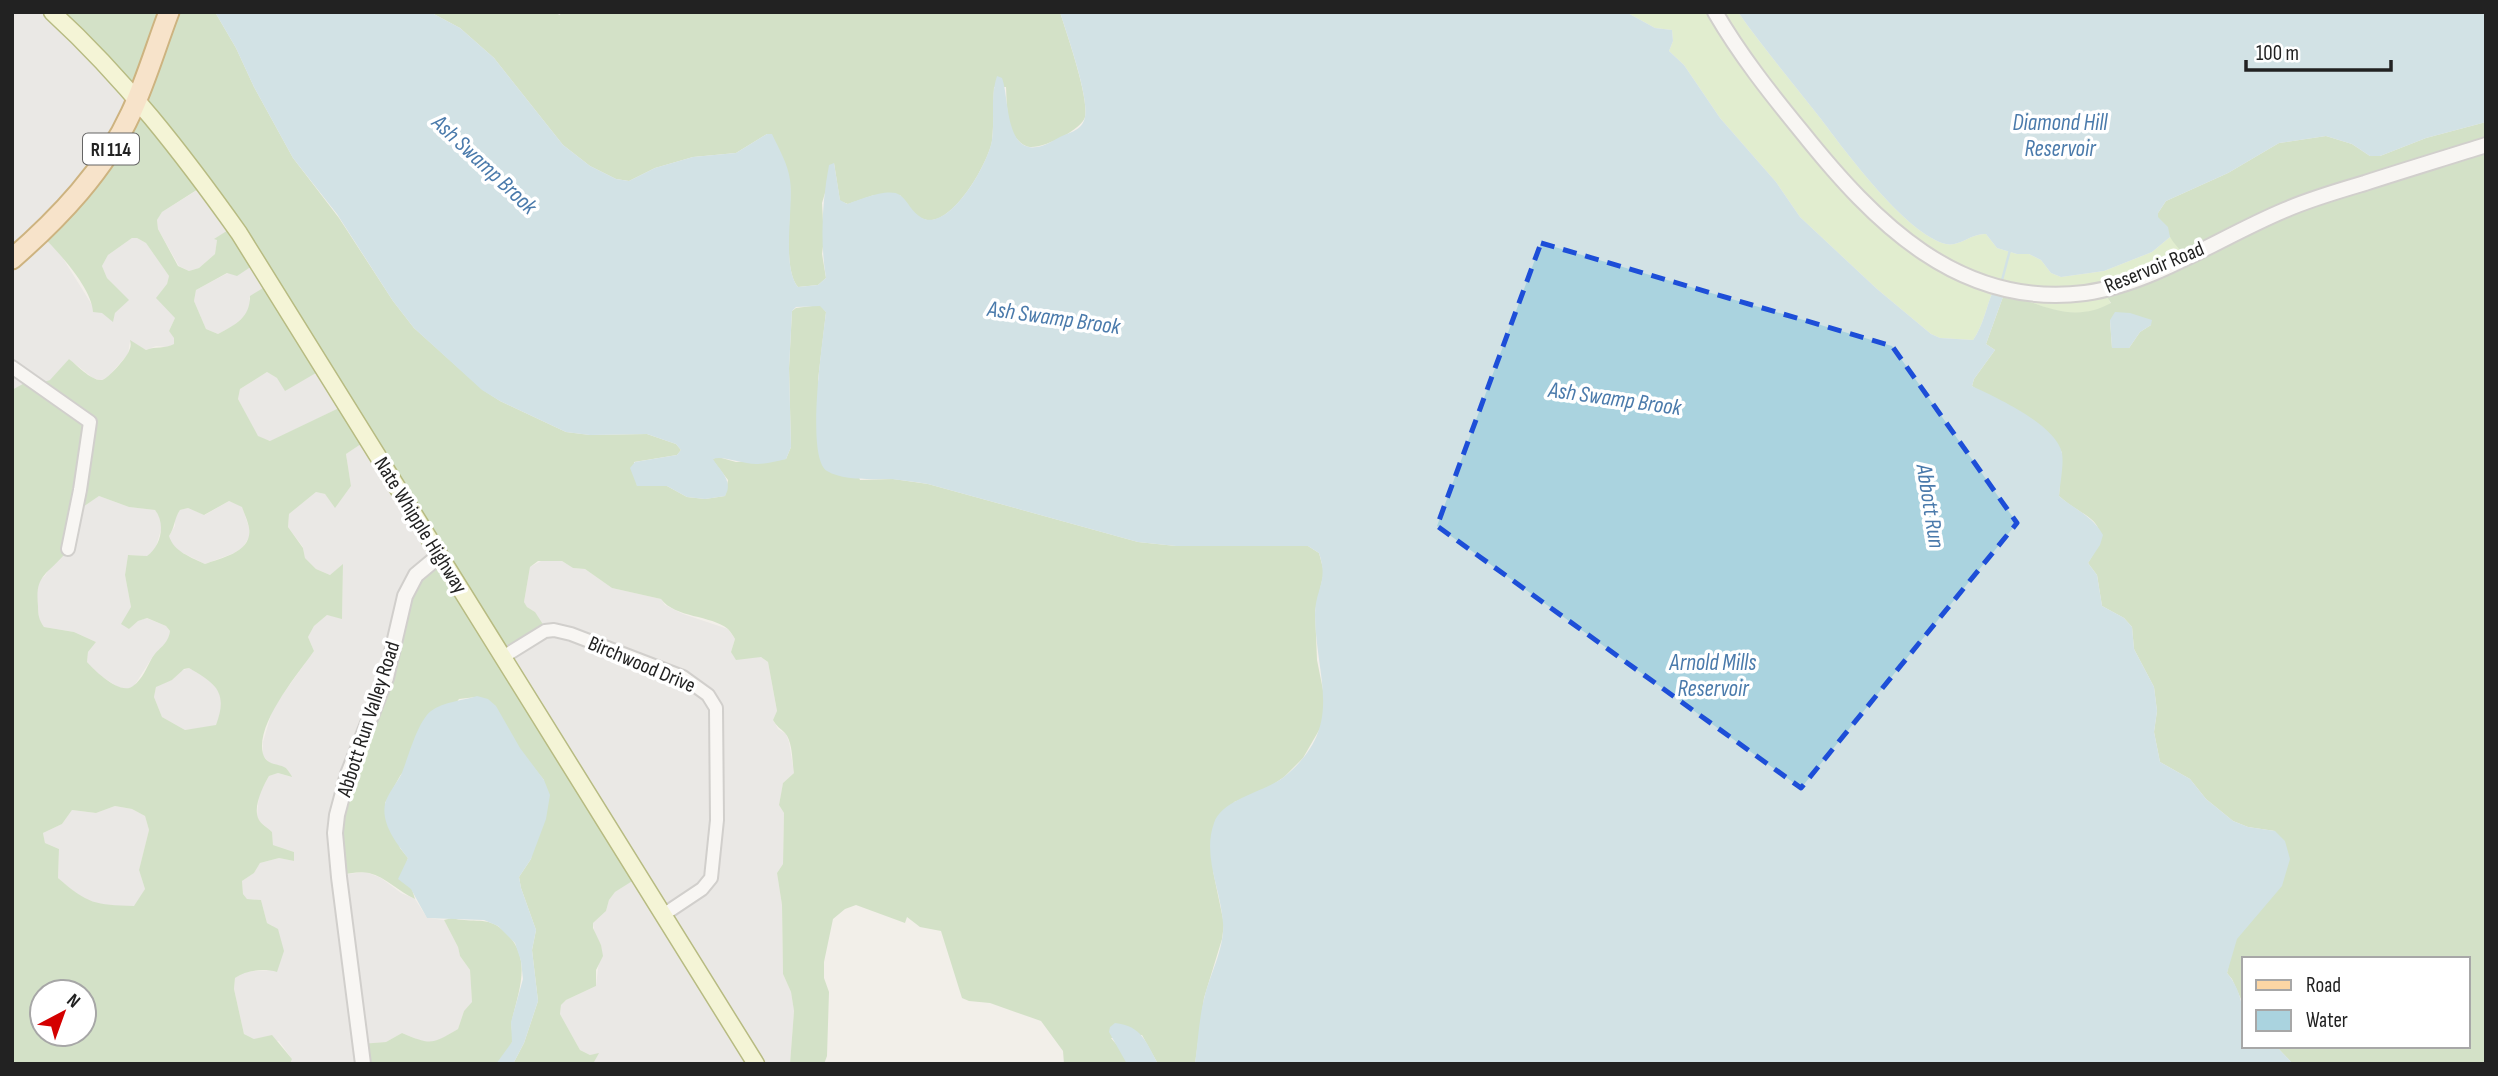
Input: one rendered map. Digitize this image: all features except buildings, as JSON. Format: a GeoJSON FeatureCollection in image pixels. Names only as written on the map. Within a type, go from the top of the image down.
{"type":"FeatureCollection","features":[{"type":"Feature","properties":{"kind":"main road","name":"Nate Whipple Highway"},"geometry":{"type":"LineString","coordinates":[[52,12],[100,58],[137,99],[189,162],[239,233],[756,1064]]}},
{"type":"Feature","properties":{"kind":"main road","name":"RI 114"},"geometry":{"type":"LineString","coordinates":[[12,259],[67,206],[96,171],[118,138],[137,99],[169,12]]}},
{"type":"Feature","properties":{"kind":"street","name":"Reservoir Road"},"geometry":{"type":"LineString","coordinates":[[1715,12],[1750,67],[1856,195],[1925,255],[1969,278],[2009,291],[2076,294],[2127,282],[2288,208],[2486,145]]}},
{"type":"Feature","properties":{"kind":"street"},"geometry":{"type":"LineString","coordinates":[[12,367],[90,422],[68,549]]}},
{"type":"Feature","properties":{"kind":"street","name":"Abbott Run Valley Road"},"geometry":{"type":"LineString","coordinates":[[363,1064],[335,833],[337,815],[348,774],[380,698],[405,596],[416,575],[440,555]]}},
{"type":"Feature","properties":{"kind":"street","name":"Birchwood Drive"},"geometry":{"type":"LineString","coordinates":[[503,657],[545,631],[554,630],[683,677],[708,695],[716,708],[717,820],[711,878],[684,903],[663,915]]}},
{"type":"Feature","properties":{"kind":"highlighted area"},"geometry":{"type":"Polygon","coordinates":[[[1541,243],[1892,346],[2017,523],[1801,788],[1437,526],[1541,243]]]}},
{"type":"Feature","properties":{"kind":"shaded area"},"geometry":{"type":"Polygon","coordinates":[[[12,12],[49,12],[136,98],[43,237],[59,252],[92,305],[113,321],[115,313],[128,300],[107,278],[102,266],[108,255],[132,238],[137,238],[146,243],[169,276],[167,284],[175,318],[169,331],[174,337],[174,344],[146,350],[130,341],[128,354],[107,378],[101,380],[93,378],[69,359],[51,380],[12,390],[12,12]]]}},
{"type":"Feature","properties":{"kind":"shaded area"},"geometry":{"type":"Polygon","coordinates":[[[204,186],[233,227],[217,240],[215,254],[199,268],[189,271],[179,266],[158,229],[157,220],[162,212],[204,186]]]}},
{"type":"Feature","properties":{"kind":"shaded area"},"geometry":{"type":"Polygon","coordinates":[[[255,264],[268,285],[249,298],[249,312],[233,326],[218,334],[206,329],[194,301],[196,290],[228,273],[255,264]]]}},
{"type":"Feature","properties":{"kind":"shaded area"},"geometry":{"type":"Polygon","coordinates":[[[321,370],[341,407],[271,441],[258,437],[238,399],[240,389],[267,372],[277,378],[321,370]]]}},
{"type":"Feature","properties":{"kind":"shaded area"},"geometry":{"type":"Polygon","coordinates":[[[361,444],[438,557],[339,875],[366,872],[381,878],[401,893],[415,899],[427,918],[444,920],[460,956],[470,970],[472,1003],[464,1011],[458,1029],[440,1040],[427,1043],[402,1033],[386,1042],[360,1044],[362,1064],[290,1064],[292,1059],[279,1041],[254,1039],[244,1034],[234,989],[235,978],[243,972],[272,970],[273,926],[267,923],[261,900],[247,899],[243,894],[242,881],[254,873],[260,863],[279,858],[294,861],[294,852],[273,845],[272,832],[257,816],[259,794],[269,776],[278,773],[291,777],[286,768],[269,763],[263,755],[263,742],[273,708],[314,651],[308,637],[314,626],[327,615],[342,618],[343,565],[330,575],[316,569],[305,558],[303,547],[288,527],[289,514],[316,492],[325,494],[335,507],[351,486],[346,454],[361,444]]]}},
{"type":"Feature","properties":{"kind":"shaded area"},"geometry":{"type":"Polygon","coordinates":[[[99,496],[129,507],[155,510],[162,526],[155,550],[147,556],[128,555],[125,575],[131,607],[129,629],[146,618],[166,626],[170,631],[168,641],[153,656],[134,686],[127,689],[118,687],[95,672],[87,662],[88,652],[96,642],[74,632],[44,627],[39,621],[36,589],[67,534],[68,512],[80,509],[99,496]]]}},
{"type":"Feature","properties":{"kind":"shaded area"},"geometry":{"type":"Polygon","coordinates":[[[229,501],[242,506],[249,528],[249,537],[243,547],[205,564],[171,544],[169,536],[180,510],[188,508],[205,515],[229,501]]]}},
{"type":"Feature","properties":{"kind":"shaded area"},"geometry":{"type":"Polygon","coordinates":[[[543,560],[562,561],[573,568],[585,569],[612,588],[661,599],[665,605],[683,614],[728,629],[735,639],[731,652],[761,657],[768,662],[777,712],[773,720],[778,729],[786,734],[794,773],[783,783],[779,805],[784,813],[783,864],[777,873],[782,905],[783,974],[791,992],[794,1011],[790,1064],[593,1064],[598,1054],[590,1055],[580,1050],[560,1014],[561,1005],[566,1000],[596,986],[601,945],[595,936],[593,923],[606,911],[615,892],[636,878],[503,662],[535,612],[524,602],[530,567],[543,560]]]}},
{"type":"Feature","properties":{"kind":"shaded area"},"geometry":{"type":"Polygon","coordinates":[[[189,668],[210,680],[220,693],[223,707],[216,726],[185,730],[162,717],[154,697],[156,687],[189,668]]]}},
{"type":"Feature","properties":{"kind":"shaded area"},"geometry":{"type":"Polygon","coordinates":[[[115,806],[132,809],[145,816],[149,830],[139,870],[145,889],[135,907],[98,905],[80,897],[58,878],[59,849],[45,843],[43,833],[62,824],[72,810],[96,813],[115,806]]]}},
{"type":"Feature","properties":{"kind":"green space"},"geometry":{"type":"Polygon","coordinates":[[[49,12],[215,12],[293,158],[339,218],[393,301],[414,328],[483,390],[500,401],[566,432],[590,435],[647,434],[676,444],[681,450],[677,455],[634,462],[637,486],[667,486],[687,497],[705,499],[725,496],[728,480],[712,459],[718,457],[736,462],[786,459],[791,447],[789,368],[792,311],[820,305],[826,312],[818,380],[860,480],[893,479],[928,484],[1138,542],[1176,546],[1308,546],[1319,553],[1324,572],[1315,611],[1317,660],[1325,700],[1322,725],[1303,758],[1284,777],[1265,790],[1234,802],[1213,871],[1224,924],[1204,998],[1195,1064],[1158,1064],[1142,1035],[1111,1038],[1122,1051],[1127,1064],[1064,1064],[1063,1051],[1041,1021],[990,1003],[962,998],[941,931],[920,927],[907,917],[905,923],[856,905],[845,909],[833,919],[824,962],[824,978],[829,992],[827,1056],[824,1064],[790,1064],[794,1011],[791,992],[783,974],[782,905],[777,873],[783,864],[784,813],[779,805],[783,783],[794,773],[790,741],[773,720],[777,711],[768,662],[761,657],[736,660],[731,652],[735,639],[721,624],[675,610],[661,599],[612,588],[585,569],[573,568],[562,561],[538,561],[530,567],[524,602],[535,612],[546,629],[503,662],[637,878],[615,892],[606,911],[593,923],[603,956],[596,970],[596,986],[561,1005],[560,1014],[580,1050],[590,1055],[599,1053],[593,1064],[513,1064],[524,1043],[538,1001],[532,950],[536,930],[519,877],[531,859],[544,780],[476,697],[459,699],[400,776],[385,803],[400,848],[408,858],[405,867],[415,899],[369,873],[339,875],[335,817],[370,723],[404,597],[437,560],[361,444],[346,454],[351,486],[335,508],[325,494],[316,492],[289,514],[288,527],[303,548],[305,558],[316,569],[330,575],[343,564],[342,619],[327,615],[314,626],[308,637],[314,651],[271,714],[262,742],[265,758],[286,768],[292,777],[278,773],[269,776],[259,797],[257,815],[260,822],[272,832],[273,845],[294,852],[294,861],[279,858],[260,863],[254,873],[242,881],[243,894],[247,899],[261,900],[267,923],[278,929],[284,951],[277,972],[255,970],[235,978],[234,989],[244,1034],[254,1039],[272,1035],[292,1059],[290,1064],[12,1064],[12,390],[30,380],[38,384],[50,380],[69,359],[98,380],[105,379],[128,354],[130,340],[146,350],[174,344],[174,338],[169,331],[175,318],[156,298],[167,284],[169,276],[146,243],[132,238],[108,255],[102,266],[107,278],[129,300],[115,313],[113,322],[102,313],[93,312],[81,282],[43,237],[137,102],[49,12]],[[203,186],[162,212],[157,220],[158,229],[178,266],[189,271],[199,268],[215,254],[217,240],[214,239],[233,227],[203,186]],[[255,264],[237,276],[227,273],[196,290],[194,301],[206,329],[218,334],[241,320],[248,310],[250,296],[268,285],[255,264]],[[321,370],[285,391],[277,378],[267,372],[240,389],[238,399],[258,436],[270,441],[341,407],[321,370]],[[99,496],[80,509],[69,512],[64,555],[40,582],[37,596],[40,620],[44,627],[74,632],[96,642],[88,652],[87,662],[115,685],[128,688],[142,677],[152,658],[167,640],[170,631],[166,626],[147,618],[138,621],[129,629],[121,624],[131,607],[125,575],[128,555],[147,556],[152,552],[159,541],[160,522],[155,510],[129,507],[99,496]],[[229,501],[204,515],[188,508],[180,510],[169,536],[171,542],[184,553],[205,564],[234,553],[246,543],[249,528],[242,507],[229,501]],[[189,668],[172,680],[156,687],[154,697],[162,717],[185,730],[216,725],[221,705],[218,690],[207,679],[189,668]],[[115,806],[96,813],[72,810],[62,824],[43,833],[45,843],[59,849],[58,878],[85,898],[101,904],[134,906],[145,889],[139,870],[149,830],[145,816],[132,809],[115,806]]]}},
{"type":"Feature","properties":{"kind":"green space"},"geometry":{"type":"Polygon","coordinates":[[[430,12],[552,12],[560,15],[561,12],[1060,12],[1081,81],[1085,117],[1076,128],[1059,139],[1040,146],[1026,146],[1019,142],[1011,128],[1006,87],[994,87],[992,141],[984,163],[958,203],[937,219],[919,217],[900,195],[874,195],[848,204],[840,201],[834,163],[822,203],[822,254],[826,278],[818,285],[798,287],[790,267],[789,179],[767,134],[736,153],[693,157],[655,168],[629,181],[616,179],[590,166],[563,145],[494,58],[460,28],[430,12]]]}},
{"type":"Feature","properties":{"kind":"green space"},"geometry":{"type":"Polygon","coordinates":[[[1626,12],[1738,12],[1878,190],[1913,225],[1930,237],[1951,244],[1986,234],[1997,248],[2017,254],[2029,254],[2041,260],[2051,273],[2061,277],[2104,271],[2152,252],[2170,237],[2177,243],[2184,257],[2142,277],[2104,290],[2111,304],[2089,312],[2057,311],[1994,289],[1973,340],[1940,338],[1931,334],[1877,289],[1800,217],[1776,182],[1720,118],[1684,65],[1669,51],[1673,41],[1672,30],[1655,28],[1626,12]]]}},
{"type":"Feature","properties":{"kind":"green space"},"geometry":{"type":"Polygon","coordinates":[[[2486,122],[2486,1064],[2293,1064],[2278,1048],[2470,1048],[2470,957],[2242,957],[2242,1002],[2227,973],[2232,950],[2275,831],[2248,827],[2233,821],[2206,799],[2190,779],[2160,762],[2154,732],[2157,711],[2154,687],[2134,649],[2132,627],[2124,618],[2102,606],[2097,575],[2088,563],[2096,548],[2098,529],[2087,516],[2059,496],[2062,452],[1972,386],[1995,350],[1986,344],[2004,294],[2024,297],[2032,301],[2028,301],[2059,311],[2090,311],[2111,303],[2103,291],[2184,256],[2158,218],[2158,213],[2166,201],[2228,173],[2279,143],[2326,136],[2352,144],[2370,156],[2380,156],[2426,138],[2486,122]],[[2110,320],[2112,348],[2129,348],[2140,332],[2151,325],[2110,320]]]}},
{"type":"Feature","properties":{"kind":"green space"},"geometry":{"type":"Polygon","coordinates":[[[452,918],[494,924],[510,937],[517,948],[522,970],[510,1048],[496,1064],[362,1064],[360,1044],[386,1042],[402,1033],[431,1042],[458,1029],[464,1011],[472,1002],[470,970],[460,956],[444,920],[452,918]]]}},
{"type":"Feature","properties":{"kind":"water","name":"Arnold Mills Reservoir"},"geometry":{"type":"Polygon","coordinates":[[[215,12],[430,12],[460,28],[494,58],[563,145],[590,166],[616,179],[629,181],[655,168],[693,157],[736,153],[767,134],[772,134],[790,180],[790,266],[798,287],[818,285],[826,278],[823,222],[829,165],[834,163],[840,200],[847,204],[874,195],[895,193],[903,198],[918,216],[933,220],[956,205],[984,163],[992,140],[997,76],[1002,78],[1014,133],[1019,141],[1027,146],[1043,145],[1079,127],[1085,117],[1084,95],[1060,12],[1626,12],[1655,28],[1672,30],[1673,41],[1669,51],[1684,65],[1720,118],[1776,182],[1800,217],[1877,289],[1931,334],[1940,338],[1973,340],[1994,289],[2004,294],[1986,344],[1995,350],[1972,386],[2024,413],[2057,442],[2062,453],[2059,496],[2088,518],[2103,535],[2088,563],[2097,575],[2102,606],[2124,618],[2132,627],[2134,649],[2154,687],[2157,711],[2154,732],[2160,762],[2190,779],[2206,799],[2233,821],[2248,827],[2275,831],[2285,841],[2290,859],[2282,886],[2237,939],[2227,973],[2240,998],[2242,1048],[2278,1048],[2293,1064],[1195,1064],[1203,1003],[1223,932],[1222,911],[1210,848],[1214,823],[1226,808],[1235,802],[1284,777],[1303,758],[1315,739],[1321,721],[1322,682],[1315,615],[1323,571],[1319,553],[1308,546],[1176,546],[1138,542],[928,484],[891,479],[850,478],[827,471],[821,461],[817,444],[816,422],[826,312],[820,306],[796,307],[792,311],[789,368],[791,447],[786,459],[758,464],[713,459],[727,481],[725,496],[705,499],[687,497],[667,486],[637,486],[630,468],[635,462],[677,455],[681,450],[676,444],[647,434],[590,435],[566,432],[482,390],[414,328],[393,301],[337,214],[293,158],[215,12]]]}},
{"type":"Feature","properties":{"kind":"water","name":"Diamond Hill Reservoir"},"geometry":{"type":"Polygon","coordinates":[[[1738,12],[2486,12],[2486,122],[2426,138],[2380,156],[2370,156],[2352,144],[2326,136],[2279,143],[2228,173],[2166,201],[2158,217],[2168,227],[2170,237],[2152,252],[2104,271],[2061,277],[2051,273],[2041,260],[2029,254],[2017,254],[1997,248],[1986,234],[1956,244],[1946,244],[1913,225],[1861,170],[1738,12]]]}},
{"type":"Feature","properties":{"kind":"water"},"geometry":{"type":"Polygon","coordinates":[[[2115,312],[2130,313],[2152,320],[2151,325],[2140,332],[2129,348],[2112,348],[2110,320],[2115,312]]]}},
{"type":"Feature","properties":{"kind":"water"},"geometry":{"type":"Polygon","coordinates":[[[477,696],[488,699],[496,706],[520,748],[544,780],[550,795],[546,819],[531,859],[519,877],[536,930],[532,950],[538,1001],[524,1043],[513,1064],[496,1064],[512,1042],[511,1022],[523,979],[515,943],[498,926],[484,920],[427,918],[411,889],[398,879],[408,858],[391,833],[384,811],[386,801],[401,775],[426,716],[442,705],[477,696]]]}},
{"type":"Feature","properties":{"kind":"water"},"geometry":{"type":"Polygon","coordinates":[[[1115,1023],[1137,1031],[1158,1064],[1127,1064],[1109,1032],[1115,1023]]]}},
{"type":"Feature","properties":{"kind":"waterway","name":"Abbott Run"},"geometry":{"type":"LineString","coordinates":[[2001,284],[2010,250]]}},
{"type":"Feature","properties":{"kind":"water label","name":"Ash Swamp Brook"},"geometry":{"type":"Point","coordinates":[485,164]}},
{"type":"Feature","properties":{"kind":"water label","name":"Ash Swamp Brook"},"geometry":{"type":"Point","coordinates":[1054,317]}},
{"type":"Feature","properties":{"kind":"water label","name":"Ash Swamp Brook"},"geometry":{"type":"Point","coordinates":[1615,398]}}]}
